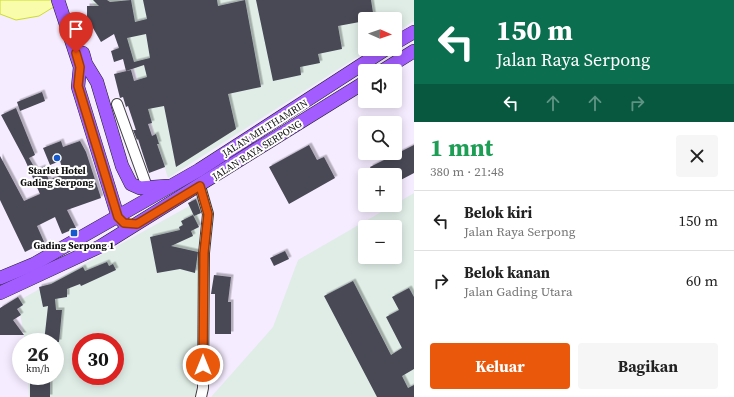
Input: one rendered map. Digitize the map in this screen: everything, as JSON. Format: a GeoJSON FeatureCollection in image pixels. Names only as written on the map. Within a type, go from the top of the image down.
{"type":"FeatureCollection","features":[{"type":"Feature","properties":{"kind":"main road"},"geometry":{"type":"LineString","coordinates":[[58,0],[79,52],[97,82],[122,166],[129,182],[133,186],[170,186]]}},
{"type":"Feature","properties":{"kind":"main road"},"geometry":{"type":"LineString","coordinates":[[65,0],[79,52],[80,67],[78,86],[118,217],[124,223],[137,224]]}},
{"type":"Feature","properties":{"kind":"main road"},"geometry":{"type":"LineString","coordinates":[[402,39],[414,32]]}},
{"type":"Feature","properties":{"kind":"main road"},"geometry":{"type":"LineString","coordinates":[[393,64],[414,51]]}},
{"type":"Feature","properties":{"kind":"main road","name":"JALAN MH.THAMRIN"},"geometry":{"type":"LineString","coordinates":[[118,217],[199,170],[375,56]]}},
{"type":"Feature","properties":{"kind":"main road","name":"JALAN RAYA SERPONG"},"geometry":{"type":"LineString","coordinates":[[0,293],[98,248],[358,86]]}},
{"type":"Feature","properties":{"kind":"main road"},"geometry":{"type":"LineString","coordinates":[[0,278],[34,264],[118,217]]}},
{"type":"Feature","properties":{"kind":"street"},"geometry":{"type":"LineString","coordinates":[[117,104],[147,187]]}},
{"type":"Feature","properties":{"kind":"street"},"geometry":{"type":"LineString","coordinates":[[200,186],[208,214],[204,253],[202,397]]}},
{"type":"Feature","properties":{"kind":"shaded area"},"geometry":{"type":"Polygon","coordinates":[[[0,0],[65,0],[39,16],[16,20],[0,14],[0,0]]]}},
{"type":"Feature","properties":{"kind":"shaded area"},"geometry":{"type":"Polygon","coordinates":[[[90,0],[414,0],[414,21],[402,29],[402,12],[358,12],[359,56],[168,178],[121,25],[100,13],[90,0]]]}},
{"type":"Feature","properties":{"kind":"shaded area"},"geometry":{"type":"Polygon","coordinates":[[[414,193],[414,397],[211,397],[273,327],[298,260],[358,225],[358,264],[402,264],[402,220],[367,220],[381,212],[402,212],[402,200],[414,193]]]}},
{"type":"Feature","properties":{"kind":"shaded area"},"geometry":{"type":"Polygon","coordinates":[[[200,200],[196,397],[29,397],[28,385],[64,385],[64,333],[23,333],[18,301],[200,200]]]}},
{"type":"Feature","properties":{"kind":"building"},"geometry":{"type":"Polygon","coordinates":[[[93,0],[107,0],[110,2],[131,0],[135,22],[147,19],[143,0],[217,0],[218,6],[245,0],[261,87],[228,94],[236,129],[176,167],[164,106],[148,109],[152,123],[148,124],[152,136],[156,134],[159,144],[157,144],[165,167],[149,173],[138,139],[137,140],[133,130],[136,130],[128,106],[126,107],[123,97],[120,98],[114,74],[131,70],[134,81],[147,77],[144,65],[126,71],[123,59],[114,62],[111,51],[119,48],[114,34],[101,42],[89,21],[87,21],[87,6],[99,6],[93,0]],[[146,34],[127,38],[134,62],[150,58],[146,34]]]}},
{"type":"Feature","properties":{"kind":"building"},"geometry":{"type":"Polygon","coordinates":[[[256,0],[371,0],[373,12],[358,12],[358,22],[338,26],[342,49],[318,54],[320,63],[300,67],[301,75],[273,81],[256,0]]]}},
{"type":"Feature","properties":{"kind":"building"},"geometry":{"type":"Polygon","coordinates":[[[42,92],[45,101],[20,111],[17,102],[42,92]]]}},
{"type":"Feature","properties":{"kind":"building"},"geometry":{"type":"Polygon","coordinates":[[[16,108],[35,155],[29,158],[36,170],[43,167],[49,180],[64,174],[60,161],[50,165],[43,148],[61,141],[63,147],[80,141],[86,152],[101,198],[67,210],[76,228],[62,234],[55,217],[37,226],[45,244],[39,247],[39,245],[25,252],[0,200],[0,156],[24,201],[40,194],[25,160],[1,115],[16,108]]]}},
{"type":"Feature","properties":{"kind":"building"},"geometry":{"type":"Polygon","coordinates":[[[309,145],[317,160],[324,157],[335,178],[289,204],[269,167],[309,145]]]}},
{"type":"Feature","properties":{"kind":"building"},"geometry":{"type":"Polygon","coordinates":[[[414,145],[414,173],[402,179],[402,168],[370,168],[384,160],[402,160],[402,151],[414,145]]]}},
{"type":"Feature","properties":{"kind":"building"},"geometry":{"type":"Polygon","coordinates":[[[196,199],[201,213],[194,216],[188,203],[196,199]]]}},
{"type":"Feature","properties":{"kind":"building"},"geometry":{"type":"Polygon","coordinates":[[[193,215],[199,227],[191,231],[193,236],[171,246],[198,252],[195,273],[180,269],[157,273],[150,237],[180,230],[179,227],[183,225],[181,221],[193,215]]]}},
{"type":"Feature","properties":{"kind":"building"},"geometry":{"type":"Polygon","coordinates":[[[285,251],[289,259],[274,266],[270,258],[285,251]]]}},
{"type":"Feature","properties":{"kind":"building"},"geometry":{"type":"Polygon","coordinates":[[[107,262],[109,266],[113,264],[116,270],[81,286],[80,284],[67,289],[67,297],[55,299],[56,310],[62,310],[60,333],[45,333],[48,306],[43,307],[39,287],[51,284],[83,267],[85,271],[107,262]]]}},
{"type":"Feature","properties":{"kind":"building"},"geometry":{"type":"Polygon","coordinates":[[[214,275],[231,277],[228,302],[231,302],[231,334],[215,334],[215,294],[211,294],[214,275]]]}},
{"type":"Feature","properties":{"kind":"building"},"geometry":{"type":"Polygon","coordinates":[[[353,281],[391,355],[402,348],[386,317],[399,310],[392,297],[409,288],[414,297],[414,369],[402,376],[408,388],[414,385],[414,397],[377,397],[324,296],[353,281]]]}},
{"type":"Feature","properties":{"kind":"building"},"geometry":{"type":"Polygon","coordinates":[[[18,297],[23,305],[17,309],[21,315],[13,320],[23,333],[0,335],[0,308],[18,297]]]}},
{"type":"Feature","properties":{"kind":"building"},"geometry":{"type":"Polygon","coordinates":[[[30,385],[50,385],[50,397],[30,397],[30,385]]]}},
{"type":"Feature","properties":{"kind":"place","name":"Starlet Hotel Gading Serpong"},"geometry":{"type":"Point","coordinates":[57,158]}},
{"type":"Feature","properties":{"kind":"place","name":"Gading Serpong 1"},"geometry":{"type":"Point","coordinates":[74,233]}},
{"type":"Feature","properties":{"kind":"route"},"geometry":{"type":"LineString","coordinates":[[76,53],[80,67],[78,86],[118,217],[124,223],[137,224],[200,186],[208,214],[204,253],[203,365]]}}]}
